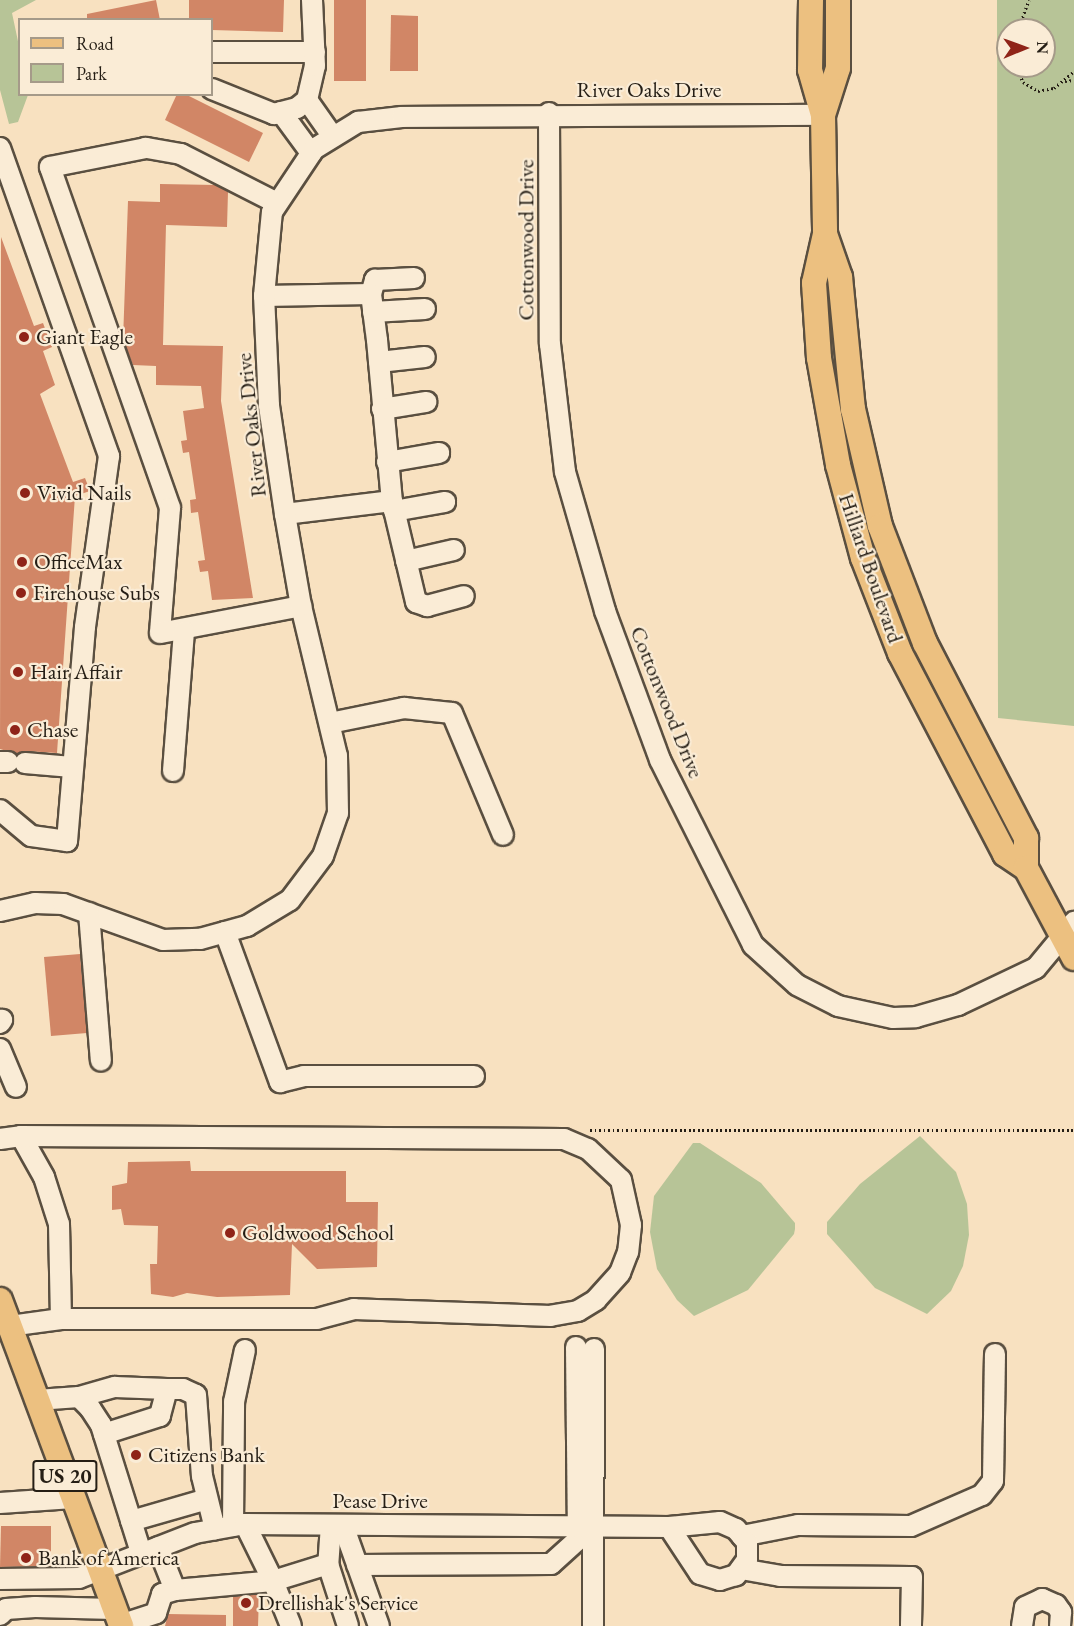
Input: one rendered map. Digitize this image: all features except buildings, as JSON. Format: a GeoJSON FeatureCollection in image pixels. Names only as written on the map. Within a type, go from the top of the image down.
{"type":"FeatureCollection","features":[{"type":"Feature","properties":{"kind":"main road","name":"Hilliard Boulevard"},"geometry":{"type":"LineString","coordinates":[[810,0],[810,70],[823,115],[825,234],[814,283],[819,358],[838,465],[863,558],[900,653],[951,756],[1005,854],[1026,868],[1068,930],[1074,958]]}},
{"type":"Feature","properties":{"kind":"main road","name":"Hilliard Boulevard"},"geometry":{"type":"LineString","coordinates":[[823,115],[838,69],[838,0]]}},
{"type":"Feature","properties":{"kind":"main road","name":"US 20"},"geometry":{"type":"LineString","coordinates":[[0,1300],[118,1620]]}},
{"type":"Feature","properties":{"kind":"street"},"geometry":{"type":"LineString","coordinates":[[312,0],[315,52],[308,100],[333,137]]}},
{"type":"Feature","properties":{"kind":"street"},"geometry":{"type":"LineString","coordinates":[[213,52],[315,52]]}},
{"type":"Feature","properties":{"kind":"street"},"geometry":{"type":"LineString","coordinates":[[213,89],[238,103],[274,114],[308,100]]}},
{"type":"Feature","properties":{"kind":"street"},"geometry":{"type":"LineString","coordinates":[[282,112],[311,153]]}},
{"type":"Feature","properties":{"kind":"street","name":"River Oaks Drive"},"geometry":{"type":"LineString","coordinates":[[0,911],[35,903],[63,904],[163,940],[200,939],[247,926],[290,900],[323,856],[338,813],[337,756],[301,606],[285,514],[269,405],[264,296],[272,212],[311,153],[358,122],[402,117],[549,114],[823,115]]}},
{"type":"Feature","properties":{"kind":"street","name":"Cottonwood Drive"},"geometry":{"type":"LineString","coordinates":[[549,114],[550,344],[565,472],[605,611],[660,760],[753,945],[798,985],[838,1006],[893,1018],[916,1017],[958,1005],[1036,968],[1068,930]]}},
{"type":"Feature","properties":{"kind":"street"},"geometry":{"type":"LineString","coordinates":[[0,148],[109,456],[99,506],[72,767],[67,841],[31,836],[0,810]]}},
{"type":"Feature","properties":{"kind":"street"},"geometry":{"type":"LineString","coordinates":[[277,203],[181,154],[146,148],[50,167],[170,508],[160,633],[184,631],[301,606]]}},
{"type":"Feature","properties":{"kind":"street"},"geometry":{"type":"LineString","coordinates":[[414,278],[375,280],[372,303],[393,506],[406,561],[421,606],[464,596]]}},
{"type":"Feature","properties":{"kind":"street"},"geometry":{"type":"LineString","coordinates":[[264,296],[425,309]]}},
{"type":"Feature","properties":{"kind":"street"},"geometry":{"type":"LineString","coordinates":[[379,362],[425,357]]}},
{"type":"Feature","properties":{"kind":"street"},"geometry":{"type":"LineString","coordinates":[[382,409],[426,402]]}},
{"type":"Feature","properties":{"kind":"street"},"geometry":{"type":"LineString","coordinates":[[387,462],[439,453]]}},
{"type":"Feature","properties":{"kind":"street"},"geometry":{"type":"LineString","coordinates":[[285,514],[445,502]]}},
{"type":"Feature","properties":{"kind":"street"},"geometry":{"type":"LineString","coordinates":[[406,561],[454,550]]}},
{"type":"Feature","properties":{"kind":"street"},"geometry":{"type":"LineString","coordinates":[[172,771],[184,631]]}},
{"type":"Feature","properties":{"kind":"street"},"geometry":{"type":"LineString","coordinates":[[330,723],[404,708],[452,714],[503,835]]}},
{"type":"Feature","properties":{"kind":"street"},"geometry":{"type":"LineString","coordinates":[[11,762],[72,767]]}},
{"type":"Feature","properties":{"kind":"street"},"geometry":{"type":"LineString","coordinates":[[89,913],[101,1061]]}},
{"type":"Feature","properties":{"kind":"street"},"geometry":{"type":"LineString","coordinates":[[225,932],[280,1082],[304,1076],[474,1076]]}},
{"type":"Feature","properties":{"kind":"street"},"geometry":{"type":"LineString","coordinates":[[0,1049],[16,1087]]}},
{"type":"Feature","properties":{"kind":"street"},"geometry":{"type":"LineString","coordinates":[[0,1139],[21,1136],[564,1139],[588,1149],[607,1163],[621,1180],[628,1202],[628,1252],[620,1274],[596,1300],[578,1311],[551,1316],[354,1309],[317,1319],[61,1319],[10,1326]]}},
{"type":"Feature","properties":{"kind":"street"},"geometry":{"type":"LineString","coordinates":[[21,1136],[44,1177],[59,1224],[61,1319]]}},
{"type":"Feature","properties":{"kind":"street"},"geometry":{"type":"LineString","coordinates":[[585,1348],[585,1527],[593,1626]]}},
{"type":"Feature","properties":{"kind":"street"},"geometry":{"type":"LineString","coordinates":[[231,1527],[234,1402],[245,1350]]}},
{"type":"Feature","properties":{"kind":"street"},"geometry":{"type":"LineString","coordinates":[[741,1536],[798,1525],[911,1526],[982,1495],[993,1481],[994,1354]]}},
{"type":"Feature","properties":{"kind":"street"},"geometry":{"type":"LineString","coordinates":[[37,1400],[79,1397],[115,1387],[183,1389],[196,1395],[202,1476],[207,1499],[273,1581],[291,1626]]}},
{"type":"Feature","properties":{"kind":"street"},"geometry":{"type":"LineString","coordinates":[[104,1434],[160,1416],[167,1389]]}},
{"type":"Feature","properties":{"kind":"street"},"geometry":{"type":"LineString","coordinates":[[79,1397],[90,1408],[104,1434],[131,1521],[175,1590]]}},
{"type":"Feature","properties":{"kind":"street"},"geometry":{"type":"LineString","coordinates":[[0,1503],[73,1498]]}},
{"type":"Feature","properties":{"kind":"street"},"geometry":{"type":"LineString","coordinates":[[131,1521],[207,1499]]}},
{"type":"Feature","properties":{"kind":"street","name":"Pease Drive"},"geometry":{"type":"LineString","coordinates":[[0,1579],[79,1578],[149,1550],[231,1527],[337,1525],[669,1527],[720,1522],[741,1536]]}},
{"type":"Feature","properties":{"kind":"street"},"geometry":{"type":"LineString","coordinates":[[337,1525],[328,1564],[348,1626]]}},
{"type":"Feature","properties":{"kind":"street"},"geometry":{"type":"LineString","coordinates":[[337,1525],[357,1565],[380,1626]]}},
{"type":"Feature","properties":{"kind":"street"},"geometry":{"type":"LineString","coordinates":[[357,1565],[551,1564],[585,1527]]}},
{"type":"Feature","properties":{"kind":"street"},"geometry":{"type":"LineString","coordinates":[[669,1527],[700,1574],[720,1580],[736,1575],[747,1560],[747,1542],[741,1536]]}},
{"type":"Feature","properties":{"kind":"street"},"geometry":{"type":"LineString","coordinates":[[0,1615],[6,1609],[72,1608],[118,1620],[156,1613],[162,1593],[273,1581],[328,1564]]}},
{"type":"Feature","properties":{"kind":"street"},"geometry":{"type":"LineString","coordinates":[[741,1569],[780,1576],[912,1577],[911,1626]]}},
{"type":"Feature","properties":{"kind":"street"},"geometry":{"type":"LineString","coordinates":[[1022,1626],[1025,1607],[1042,1599],[1056,1605],[1060,1612],[1060,1626]]}},
{"type":"Feature","properties":{"kind":"path"},"geometry":{"type":"LineString","coordinates":[[1022,18],[1029,0]]}},
{"type":"Feature","properties":{"kind":"path"},"geometry":{"type":"LineString","coordinates":[[1021,78],[1023,82],[1035,90],[1049,90],[1065,81],[1074,71]]}},
{"type":"Feature","properties":{"kind":"path"},"geometry":{"type":"LineString","coordinates":[[1065,81],[1074,80]]}},
{"type":"Feature","properties":{"kind":"path"},"geometry":{"type":"LineString","coordinates":[[579,1130],[1074,1130]]}},
{"type":"Feature","properties":{"kind":"green space"},"geometry":{"type":"Polygon","coordinates":[[[0,0],[36,0],[12,13],[18,41],[18,96],[28,96],[18,122],[9,124],[0,90],[0,0]]]}},
{"type":"Feature","properties":{"kind":"green space"},"geometry":{"type":"Polygon","coordinates":[[[997,0],[1074,0],[1074,726],[998,718],[997,78],[1056,78],[1056,18],[997,18],[997,0]]]}},
{"type":"Feature","properties":{"kind":"green space"},"geometry":{"type":"Polygon","coordinates":[[[920,1136],[956,1172],[967,1204],[969,1235],[963,1266],[951,1291],[927,1314],[875,1288],[827,1234],[827,1222],[860,1184],[920,1136]]]}},
{"type":"Feature","properties":{"kind":"green space"},"geometry":{"type":"Polygon","coordinates":[[[693,1143],[700,1143],[761,1183],[795,1223],[794,1234],[748,1290],[694,1316],[677,1300],[657,1269],[650,1232],[654,1196],[693,1143]]]}},
{"type":"Feature","properties":{"kind":"place","name":"Giant Eagle"},"geometry":{"type":"Point","coordinates":[24,337]}},
{"type":"Feature","properties":{"kind":"place","name":"Vivid Nails"},"geometry":{"type":"Point","coordinates":[25,493]}},
{"type":"Feature","properties":{"kind":"place","name":"OfficeMax"},"geometry":{"type":"Point","coordinates":[22,562]}},
{"type":"Feature","properties":{"kind":"place","name":"Firehouse Subs"},"geometry":{"type":"Point","coordinates":[21,593]}},
{"type":"Feature","properties":{"kind":"place","name":"Hair Affair"},"geometry":{"type":"Point","coordinates":[18,672]}},
{"type":"Feature","properties":{"kind":"place","name":"Chase"},"geometry":{"type":"Point","coordinates":[15,730]}},
{"type":"Feature","properties":{"kind":"place","name":"Goldwood School"},"geometry":{"type":"Point","coordinates":[230,1233]}},
{"type":"Feature","properties":{"kind":"place","name":"Citizens Bank"},"geometry":{"type":"Point","coordinates":[136,1455]}},
{"type":"Feature","properties":{"kind":"place","name":"Bank of America"},"geometry":{"type":"Point","coordinates":[26,1558]}},
{"type":"Feature","properties":{"kind":"place","name":"Drellishak's Service"},"geometry":{"type":"Point","coordinates":[246,1603]}}]}
